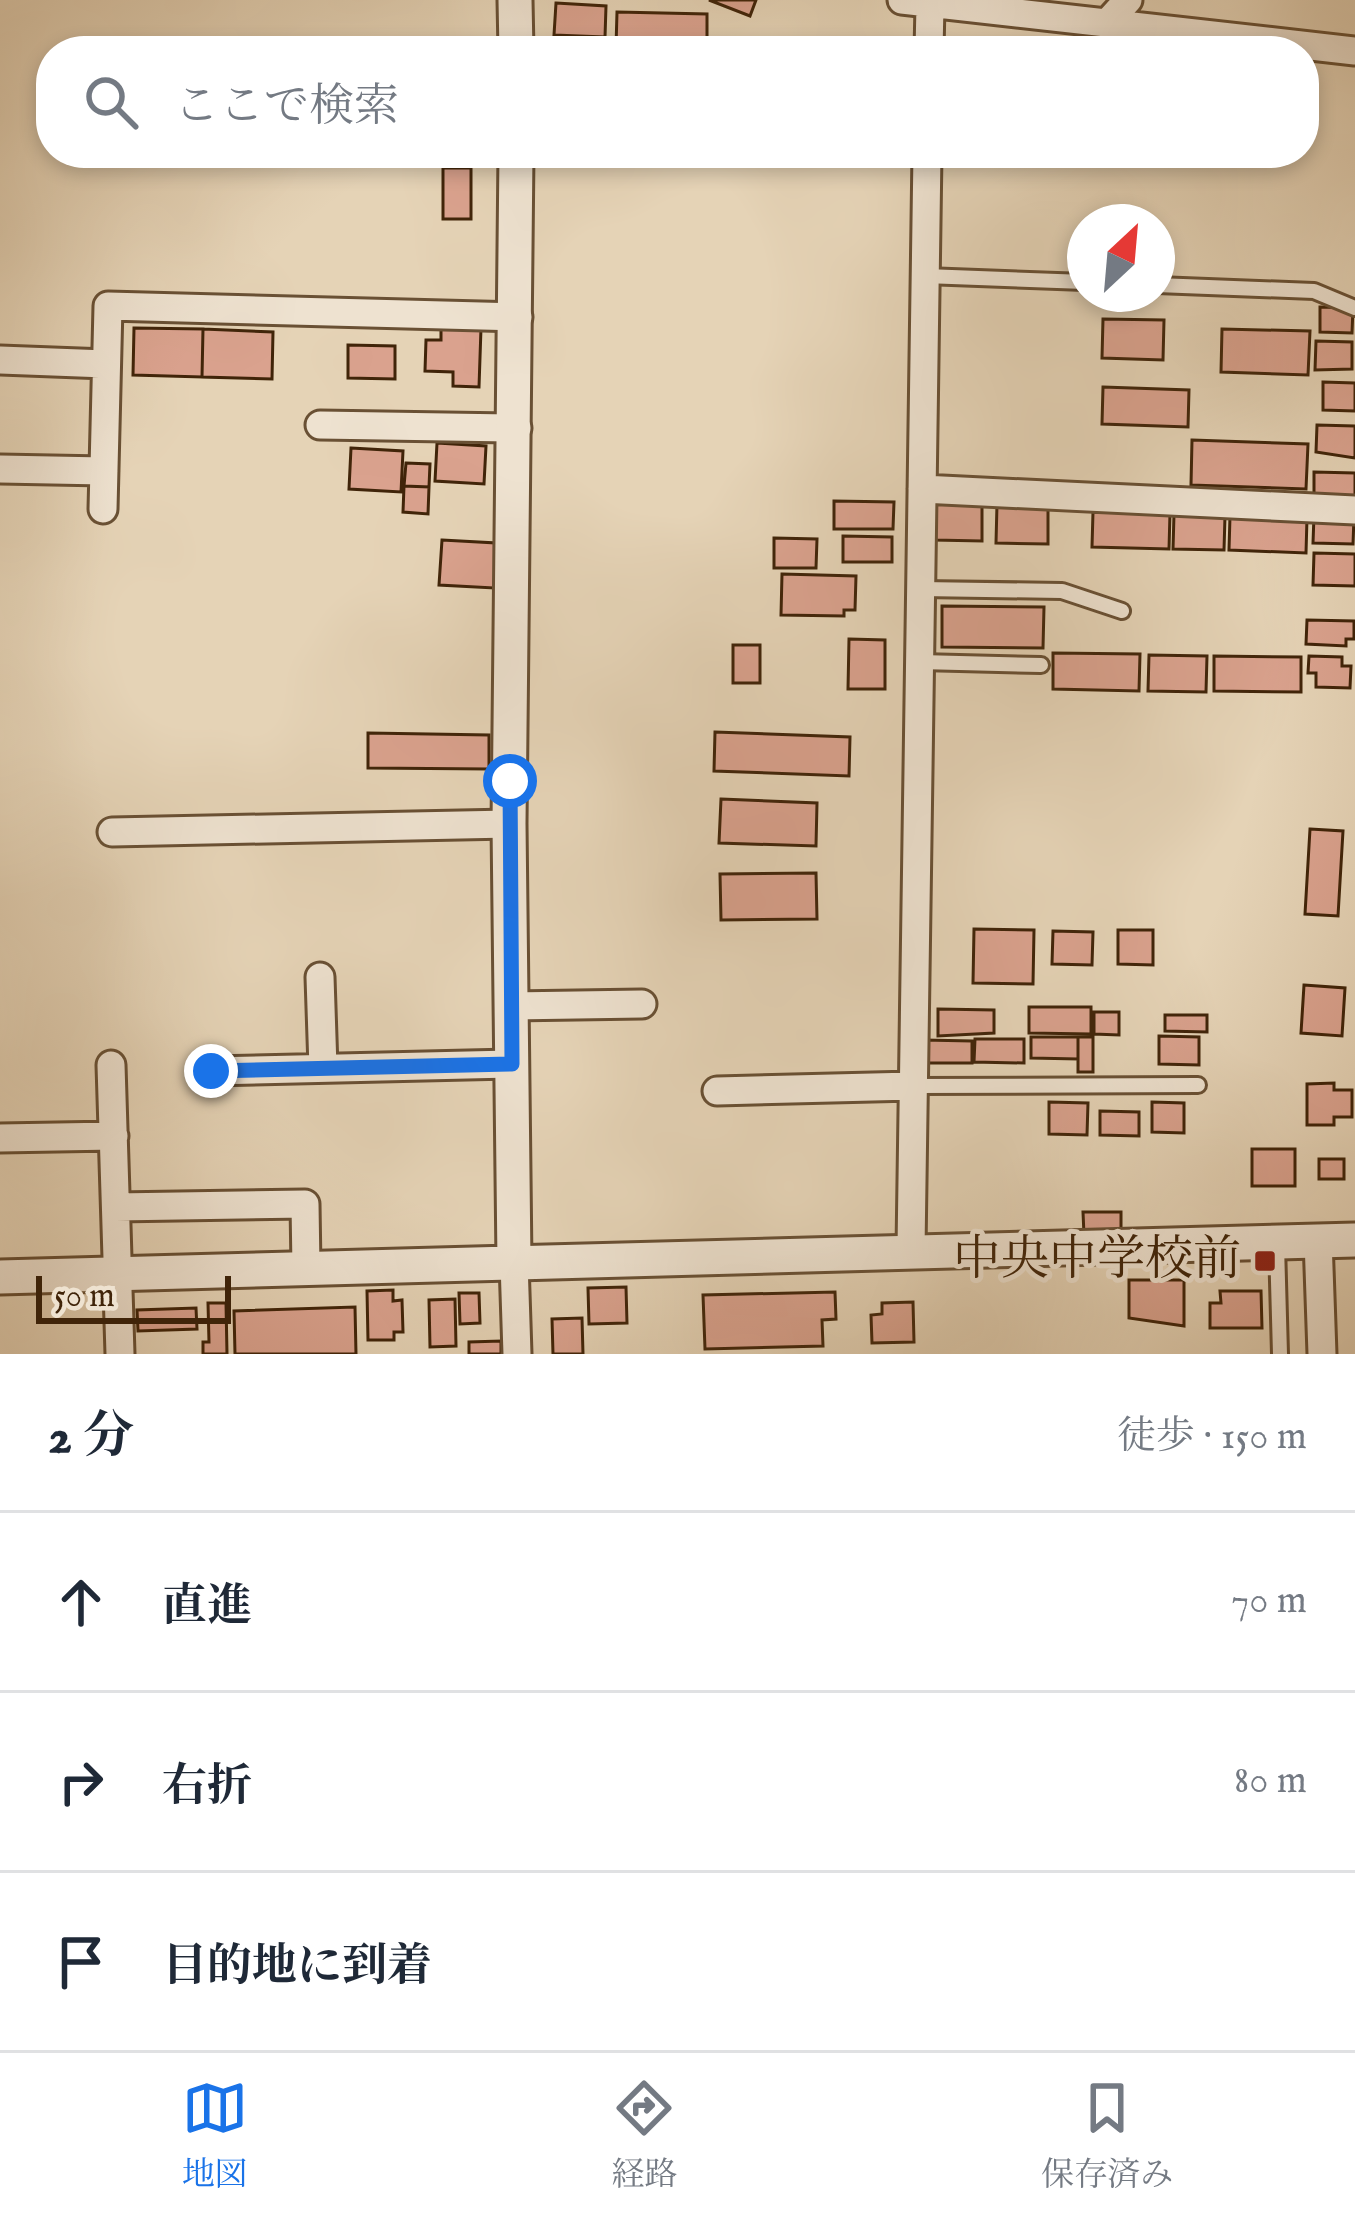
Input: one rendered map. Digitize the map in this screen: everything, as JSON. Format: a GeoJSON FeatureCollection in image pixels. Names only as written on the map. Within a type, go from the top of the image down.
{"type":"FeatureCollection","features":[{"type":"Feature","properties":{"kind":"street"},"geometry":{"type":"LineString","coordinates":[[515,0],[516,36]]}},
{"type":"Feature","properties":{"kind":"street"},"geometry":{"type":"LineString","coordinates":[[1099,11],[1128,0]]}},
{"type":"Feature","properties":{"kind":"street"},"geometry":{"type":"LineString","coordinates":[[925,36],[916,3],[1099,11],[1259,36]]}},
{"type":"Feature","properties":{"kind":"street"},"geometry":{"type":"LineString","coordinates":[[1319,45],[1355,51]]}},
{"type":"Feature","properties":{"kind":"street"},"geometry":{"type":"LineString","coordinates":[[516,168],[517,428],[509,824],[517,1354]]}},
{"type":"Feature","properties":{"kind":"street"},"geometry":{"type":"LineString","coordinates":[[911,1249],[927,168]]}},
{"type":"Feature","properties":{"kind":"street"},"geometry":{"type":"LineString","coordinates":[[103,509],[108,306],[518,316]]}},
{"type":"Feature","properties":{"kind":"street"},"geometry":{"type":"LineString","coordinates":[[0,360],[106,364]]}},
{"type":"Feature","properties":{"kind":"street"},"geometry":{"type":"LineString","coordinates":[[320,425],[517,428]]}},
{"type":"Feature","properties":{"kind":"street"},"geometry":{"type":"LineString","coordinates":[[0,469],[104,471]]}},
{"type":"Feature","properties":{"kind":"street"},"geometry":{"type":"LineString","coordinates":[[922,489],[1355,510]]}},
{"type":"Feature","properties":{"kind":"street"},"geometry":{"type":"LineString","coordinates":[[112,832],[509,824]]}},
{"type":"Feature","properties":{"kind":"street"},"geometry":{"type":"LineString","coordinates":[[320,976],[322,1069]]}},
{"type":"Feature","properties":{"kind":"street"},"geometry":{"type":"LineString","coordinates":[[511,1006],[642,1004]]}},
{"type":"Feature","properties":{"kind":"street"},"geometry":{"type":"LineString","coordinates":[[211,1071],[512,1064]]}},
{"type":"Feature","properties":{"kind":"street"},"geometry":{"type":"LineString","coordinates":[[111,1065],[120,1354]]}},
{"type":"Feature","properties":{"kind":"street"},"geometry":{"type":"LineString","coordinates":[[717,1091],[913,1086]]}},
{"type":"Feature","properties":{"kind":"street"},"geometry":{"type":"LineString","coordinates":[[0,1138],[114,1136]]}},
{"type":"Feature","properties":{"kind":"street"},"geometry":{"type":"LineString","coordinates":[[116,1207],[305,1204],[306,1268]]}},
{"type":"Feature","properties":{"kind":"street"},"geometry":{"type":"LineString","coordinates":[[1318,1239],[1322,1354]]}},
{"type":"Feature","properties":{"kind":"street"},"geometry":{"type":"LineString","coordinates":[[0,1277],[1355,1240]]}},
{"type":"Feature","properties":{"kind":"lane"},"geometry":{"type":"LineString","coordinates":[[925,276],[1067,281]]}},
{"type":"Feature","properties":{"kind":"lane"},"geometry":{"type":"LineString","coordinates":[[1175,286],[1315,291],[1355,308]]}},
{"type":"Feature","properties":{"kind":"lane"},"geometry":{"type":"LineString","coordinates":[[921,589],[1062,591],[1122,610]]}},
{"type":"Feature","properties":{"kind":"lane"},"geometry":{"type":"LineString","coordinates":[[920,662],[1042,665]]}},
{"type":"Feature","properties":{"kind":"lane"},"geometry":{"type":"LineString","coordinates":[[913,1086],[1198,1085]]}},
{"type":"Feature","properties":{"kind":"lane"},"geometry":{"type":"LineString","coordinates":[[1277,1240],[1280,1354]]}},
{"type":"Feature","properties":{"kind":"building"},"geometry":{"type":"Polygon","coordinates":[[[709,0],[756,0],[750,16],[709,0]]]}},
{"type":"Feature","properties":{"kind":"building"},"geometry":{"type":"Polygon","coordinates":[[[556,3],[606,6],[605,36],[554,35],[556,3]]]}},
{"type":"Feature","properties":{"kind":"building"},"geometry":{"type":"Polygon","coordinates":[[[617,12],[707,14],[707,36],[616,36],[617,12]]]}},
{"type":"Feature","properties":{"kind":"building"},"geometry":{"type":"Polygon","coordinates":[[[443,168],[471,168],[471,219],[443,219],[443,168]]]}},
{"type":"Feature","properties":{"kind":"building"},"geometry":{"type":"Polygon","coordinates":[[[1320,307],[1353,308],[1352,333],[1320,332],[1320,307]]]}},
{"type":"Feature","properties":{"kind":"building"},"geometry":{"type":"Polygon","coordinates":[[[1103,319],[1164,320],[1163,360],[1102,358],[1103,319]]]}},
{"type":"Feature","properties":{"kind":"building"},"geometry":{"type":"Polygon","coordinates":[[[441,327],[481,328],[479,387],[453,386],[453,372],[425,371],[426,340],[441,340],[441,327]]]}},
{"type":"Feature","properties":{"kind":"building"},"geometry":{"type":"Polygon","coordinates":[[[134,328],[203,329],[202,377],[133,375],[134,328]]]}},
{"type":"Feature","properties":{"kind":"building"},"geometry":{"type":"Polygon","coordinates":[[[203,329],[273,332],[272,379],[202,377],[203,329]]]}},
{"type":"Feature","properties":{"kind":"building"},"geometry":{"type":"Polygon","coordinates":[[[1222,329],[1310,331],[1308,375],[1221,372],[1222,329]]]}},
{"type":"Feature","properties":{"kind":"building"},"geometry":{"type":"Polygon","coordinates":[[[1316,341],[1352,342],[1352,369],[1315,370],[1316,341]]]}},
{"type":"Feature","properties":{"kind":"building"},"geometry":{"type":"Polygon","coordinates":[[[348,345],[395,346],[395,379],[348,378],[348,345]]]}},
{"type":"Feature","properties":{"kind":"building"},"geometry":{"type":"Polygon","coordinates":[[[1323,382],[1355,383],[1355,411],[1323,410],[1323,382]]]}},
{"type":"Feature","properties":{"kind":"building"},"geometry":{"type":"Polygon","coordinates":[[[1103,387],[1189,390],[1188,427],[1102,424],[1103,387]]]}},
{"type":"Feature","properties":{"kind":"building"},"geometry":{"type":"Polygon","coordinates":[[[1317,425],[1355,426],[1355,458],[1316,452],[1317,425]]]}},
{"type":"Feature","properties":{"kind":"building"},"geometry":{"type":"Polygon","coordinates":[[[1192,440],[1308,444],[1306,489],[1191,485],[1192,440]]]}},
{"type":"Feature","properties":{"kind":"building"},"geometry":{"type":"Polygon","coordinates":[[[437,443],[486,446],[484,484],[435,481],[437,443]]]}},
{"type":"Feature","properties":{"kind":"building"},"geometry":{"type":"Polygon","coordinates":[[[351,448],[403,451],[401,492],[349,489],[351,448]]]}},
{"type":"Feature","properties":{"kind":"building"},"geometry":{"type":"Polygon","coordinates":[[[406,463],[430,464],[429,487],[404,486],[406,463]]]}},
{"type":"Feature","properties":{"kind":"building"},"geometry":{"type":"Polygon","coordinates":[[[1314,472],[1355,473],[1355,500],[1314,498],[1314,472]]]}},
{"type":"Feature","properties":{"kind":"building"},"geometry":{"type":"Polygon","coordinates":[[[404,486],[429,487],[428,514],[403,512],[404,486]]]}},
{"type":"Feature","properties":{"kind":"building"},"geometry":{"type":"Polygon","coordinates":[[[834,501],[894,502],[893,529],[834,529],[834,501]]]}},
{"type":"Feature","properties":{"kind":"building"},"geometry":{"type":"Polygon","coordinates":[[[934,502],[982,503],[982,541],[934,540],[934,502]]]}},
{"type":"Feature","properties":{"kind":"building"},"geometry":{"type":"Polygon","coordinates":[[[997,504],[1048,504],[1048,544],[996,543],[997,504]]]}},
{"type":"Feature","properties":{"kind":"building"},"geometry":{"type":"Polygon","coordinates":[[[1093,512],[1170,513],[1169,549],[1092,547],[1093,512]]]}},
{"type":"Feature","properties":{"kind":"building"},"geometry":{"type":"Polygon","coordinates":[[[1174,514],[1225,516],[1224,550],[1173,549],[1174,514]]]}},
{"type":"Feature","properties":{"kind":"building"},"geometry":{"type":"Polygon","coordinates":[[[1314,515],[1354,517],[1353,544],[1313,543],[1314,515]]]}},
{"type":"Feature","properties":{"kind":"building"},"geometry":{"type":"Polygon","coordinates":[[[1230,516],[1307,518],[1306,553],[1229,550],[1230,516]]]}},
{"type":"Feature","properties":{"kind":"building"},"geometry":{"type":"Polygon","coordinates":[[[843,536],[892,537],[892,562],[843,562],[843,536]]]}},
{"type":"Feature","properties":{"kind":"building"},"geometry":{"type":"Polygon","coordinates":[[[774,538],[817,539],[816,568],[774,568],[774,538]]]}},
{"type":"Feature","properties":{"kind":"building"},"geometry":{"type":"Polygon","coordinates":[[[442,540],[496,543],[494,588],[439,585],[442,540]]]}},
{"type":"Feature","properties":{"kind":"building"},"geometry":{"type":"Polygon","coordinates":[[[1314,553],[1355,554],[1355,586],[1313,585],[1314,553]]]}},
{"type":"Feature","properties":{"kind":"building"},"geometry":{"type":"Polygon","coordinates":[[[782,574],[856,576],[855,610],[844,610],[844,616],[781,615],[782,574]]]}},
{"type":"Feature","properties":{"kind":"building"},"geometry":{"type":"Polygon","coordinates":[[[942,606],[1044,607],[1043,648],[942,647],[942,606]]]}},
{"type":"Feature","properties":{"kind":"building"},"geometry":{"type":"Polygon","coordinates":[[[1307,620],[1354,621],[1354,639],[1346,639],[1346,646],[1306,644],[1307,620]]]}},
{"type":"Feature","properties":{"kind":"building"},"geometry":{"type":"Polygon","coordinates":[[[849,639],[885,640],[885,689],[848,689],[849,639]]]}},
{"type":"Feature","properties":{"kind":"building"},"geometry":{"type":"Polygon","coordinates":[[[733,645],[760,645],[760,683],[733,683],[733,645]]]}},
{"type":"Feature","properties":{"kind":"building"},"geometry":{"type":"Polygon","coordinates":[[[1053,653],[1140,654],[1139,691],[1053,689],[1053,653]]]}},
{"type":"Feature","properties":{"kind":"building"},"geometry":{"type":"Polygon","coordinates":[[[1149,655],[1207,656],[1206,692],[1148,691],[1149,655]]]}},
{"type":"Feature","properties":{"kind":"building"},"geometry":{"type":"Polygon","coordinates":[[[1214,656],[1301,657],[1301,692],[1214,691],[1214,656]]]}},
{"type":"Feature","properties":{"kind":"building"},"geometry":{"type":"Polygon","coordinates":[[[1309,656],[1342,657],[1342,666],[1351,666],[1350,688],[1316,687],[1316,673],[1308,673],[1309,656]]]}},
{"type":"Feature","properties":{"kind":"building"},"geometry":{"type":"Polygon","coordinates":[[[715,732],[850,737],[849,776],[714,771],[715,732]]]}},
{"type":"Feature","properties":{"kind":"building"},"geometry":{"type":"Polygon","coordinates":[[[368,733],[489,735],[489,769],[368,768],[368,733]]]}},
{"type":"Feature","properties":{"kind":"building"},"geometry":{"type":"Polygon","coordinates":[[[721,799],[817,803],[816,846],[719,843],[721,799]]]}},
{"type":"Feature","properties":{"kind":"building"},"geometry":{"type":"Polygon","coordinates":[[[1310,829],[1343,831],[1338,916],[1305,914],[1310,829]]]}},
{"type":"Feature","properties":{"kind":"building"},"geometry":{"type":"Polygon","coordinates":[[[816,873],[817,919],[721,920],[720,874],[816,873]]]}},
{"type":"Feature","properties":{"kind":"building"},"geometry":{"type":"Polygon","coordinates":[[[974,929],[1034,930],[1033,984],[973,983],[974,929]]]}},
{"type":"Feature","properties":{"kind":"building"},"geometry":{"type":"Polygon","coordinates":[[[1118,930],[1153,930],[1153,965],[1118,964],[1118,930]]]}},
{"type":"Feature","properties":{"kind":"building"},"geometry":{"type":"Polygon","coordinates":[[[1053,931],[1093,932],[1092,965],[1052,964],[1053,931]]]}},
{"type":"Feature","properties":{"kind":"building"},"geometry":{"type":"Polygon","coordinates":[[[1304,985],[1345,988],[1342,1036],[1301,1033],[1304,985]]]}},
{"type":"Feature","properties":{"kind":"building"},"geometry":{"type":"Polygon","coordinates":[[[1029,1007],[1091,1007],[1091,1034],[1029,1033],[1029,1007]]]}},
{"type":"Feature","properties":{"kind":"building"},"geometry":{"type":"Polygon","coordinates":[[[938,1009],[994,1010],[994,1033],[938,1036],[938,1009]]]}},
{"type":"Feature","properties":{"kind":"building"},"geometry":{"type":"Polygon","coordinates":[[[1094,1012],[1119,1012],[1119,1035],[1094,1034],[1094,1012]]]}},
{"type":"Feature","properties":{"kind":"building"},"geometry":{"type":"Polygon","coordinates":[[[1165,1015],[1207,1015],[1207,1032],[1165,1031],[1165,1015]]]}},
{"type":"Feature","properties":{"kind":"building"},"geometry":{"type":"Polygon","coordinates":[[[1159,1036],[1199,1037],[1199,1065],[1159,1064],[1159,1036]]]}},
{"type":"Feature","properties":{"kind":"building"},"geometry":{"type":"Polygon","coordinates":[[[1031,1037],[1078,1037],[1078,1059],[1031,1058],[1031,1037]]]}},
{"type":"Feature","properties":{"kind":"building"},"geometry":{"type":"Polygon","coordinates":[[[1078,1037],[1093,1037],[1093,1072],[1078,1072],[1078,1037]]]}},
{"type":"Feature","properties":{"kind":"building"},"geometry":{"type":"Polygon","coordinates":[[[975,1039],[1024,1039],[1024,1063],[974,1062],[975,1039]]]}},
{"type":"Feature","properties":{"kind":"building"},"geometry":{"type":"Polygon","coordinates":[[[923,1040],[972,1041],[972,1063],[923,1063],[923,1040]]]}},
{"type":"Feature","properties":{"kind":"building"},"geometry":{"type":"Polygon","coordinates":[[[1334,1083],[1334,1090],[1352,1090],[1352,1117],[1334,1117],[1334,1125],[1307,1125],[1307,1084],[1334,1083]]]}},
{"type":"Feature","properties":{"kind":"building"},"geometry":{"type":"Polygon","coordinates":[[[1049,1102],[1088,1103],[1087,1135],[1049,1134],[1049,1102]]]}},
{"type":"Feature","properties":{"kind":"building"},"geometry":{"type":"Polygon","coordinates":[[[1152,1102],[1184,1103],[1184,1133],[1152,1132],[1152,1102]]]}},
{"type":"Feature","properties":{"kind":"building"},"geometry":{"type":"Polygon","coordinates":[[[1100,1111],[1139,1112],[1139,1136],[1100,1135],[1100,1111]]]}},
{"type":"Feature","properties":{"kind":"building"},"geometry":{"type":"Polygon","coordinates":[[[1252,1149],[1295,1149],[1295,1186],[1252,1186],[1252,1149]]]}},
{"type":"Feature","properties":{"kind":"building"},"geometry":{"type":"Polygon","coordinates":[[[1319,1159],[1344,1159],[1344,1179],[1319,1179],[1319,1159]]]}},
{"type":"Feature","properties":{"kind":"building"},"geometry":{"type":"Polygon","coordinates":[[[1083,1212],[1121,1212],[1121,1235],[1084,1235],[1083,1212]]]}},
{"type":"Feature","properties":{"kind":"building"},"geometry":{"type":"Polygon","coordinates":[[[1129,1280],[1184,1280],[1184,1326],[1129,1318],[1129,1280]]]}},
{"type":"Feature","properties":{"kind":"building"},"geometry":{"type":"Polygon","coordinates":[[[626,1287],[627,1323],[589,1324],[588,1288],[626,1287]]]}},
{"type":"Feature","properties":{"kind":"building"},"geometry":{"type":"Polygon","coordinates":[[[393,1290],[393,1301],[402,1300],[403,1332],[394,1332],[394,1340],[368,1340],[367,1291],[393,1290]]]}},
{"type":"Feature","properties":{"kind":"building"},"geometry":{"type":"Polygon","coordinates":[[[1220,1291],[1261,1291],[1262,1328],[1210,1328],[1210,1303],[1221,1303],[1220,1291]]]}},
{"type":"Feature","properties":{"kind":"building"},"geometry":{"type":"Polygon","coordinates":[[[835,1292],[836,1319],[822,1320],[823,1346],[705,1349],[703,1295],[835,1292]]]}},
{"type":"Feature","properties":{"kind":"building"},"geometry":{"type":"Polygon","coordinates":[[[459,1293],[479,1293],[480,1323],[460,1324],[459,1293]]]}},
{"type":"Feature","properties":{"kind":"building"},"geometry":{"type":"Polygon","coordinates":[[[455,1299],[456,1346],[430,1347],[429,1300],[455,1299]]]}},
{"type":"Feature","properties":{"kind":"building"},"geometry":{"type":"Polygon","coordinates":[[[913,1302],[914,1342],[872,1343],[871,1315],[882,1314],[882,1303],[913,1302]]]}},
{"type":"Feature","properties":{"kind":"building"},"geometry":{"type":"Polygon","coordinates":[[[208,1303],[226,1303],[227,1354],[203,1354],[203,1342],[209,1342],[208,1303]]]}},
{"type":"Feature","properties":{"kind":"building"},"geometry":{"type":"Polygon","coordinates":[[[355,1307],[356,1354],[235,1354],[234,1311],[355,1307]]]}},
{"type":"Feature","properties":{"kind":"building"},"geometry":{"type":"Polygon","coordinates":[[[196,1308],[197,1329],[138,1331],[137,1310],[196,1308]]]}},
{"type":"Feature","properties":{"kind":"building"},"geometry":{"type":"Polygon","coordinates":[[[582,1318],[583,1354],[553,1354],[552,1319],[582,1318]]]}},
{"type":"Feature","properties":{"kind":"building"},"geometry":{"type":"Polygon","coordinates":[[[501,1341],[501,1354],[469,1354],[469,1342],[501,1341]]]}},
{"type":"Feature","properties":{"kind":"place","name":"中央中学校前"},"geometry":{"type":"Point","coordinates":[1265,1261]}},
{"type":"Feature","properties":{"kind":"route"},"geometry":{"type":"LineString","coordinates":[[211,1071],[512,1064],[510,781]]}}]}
